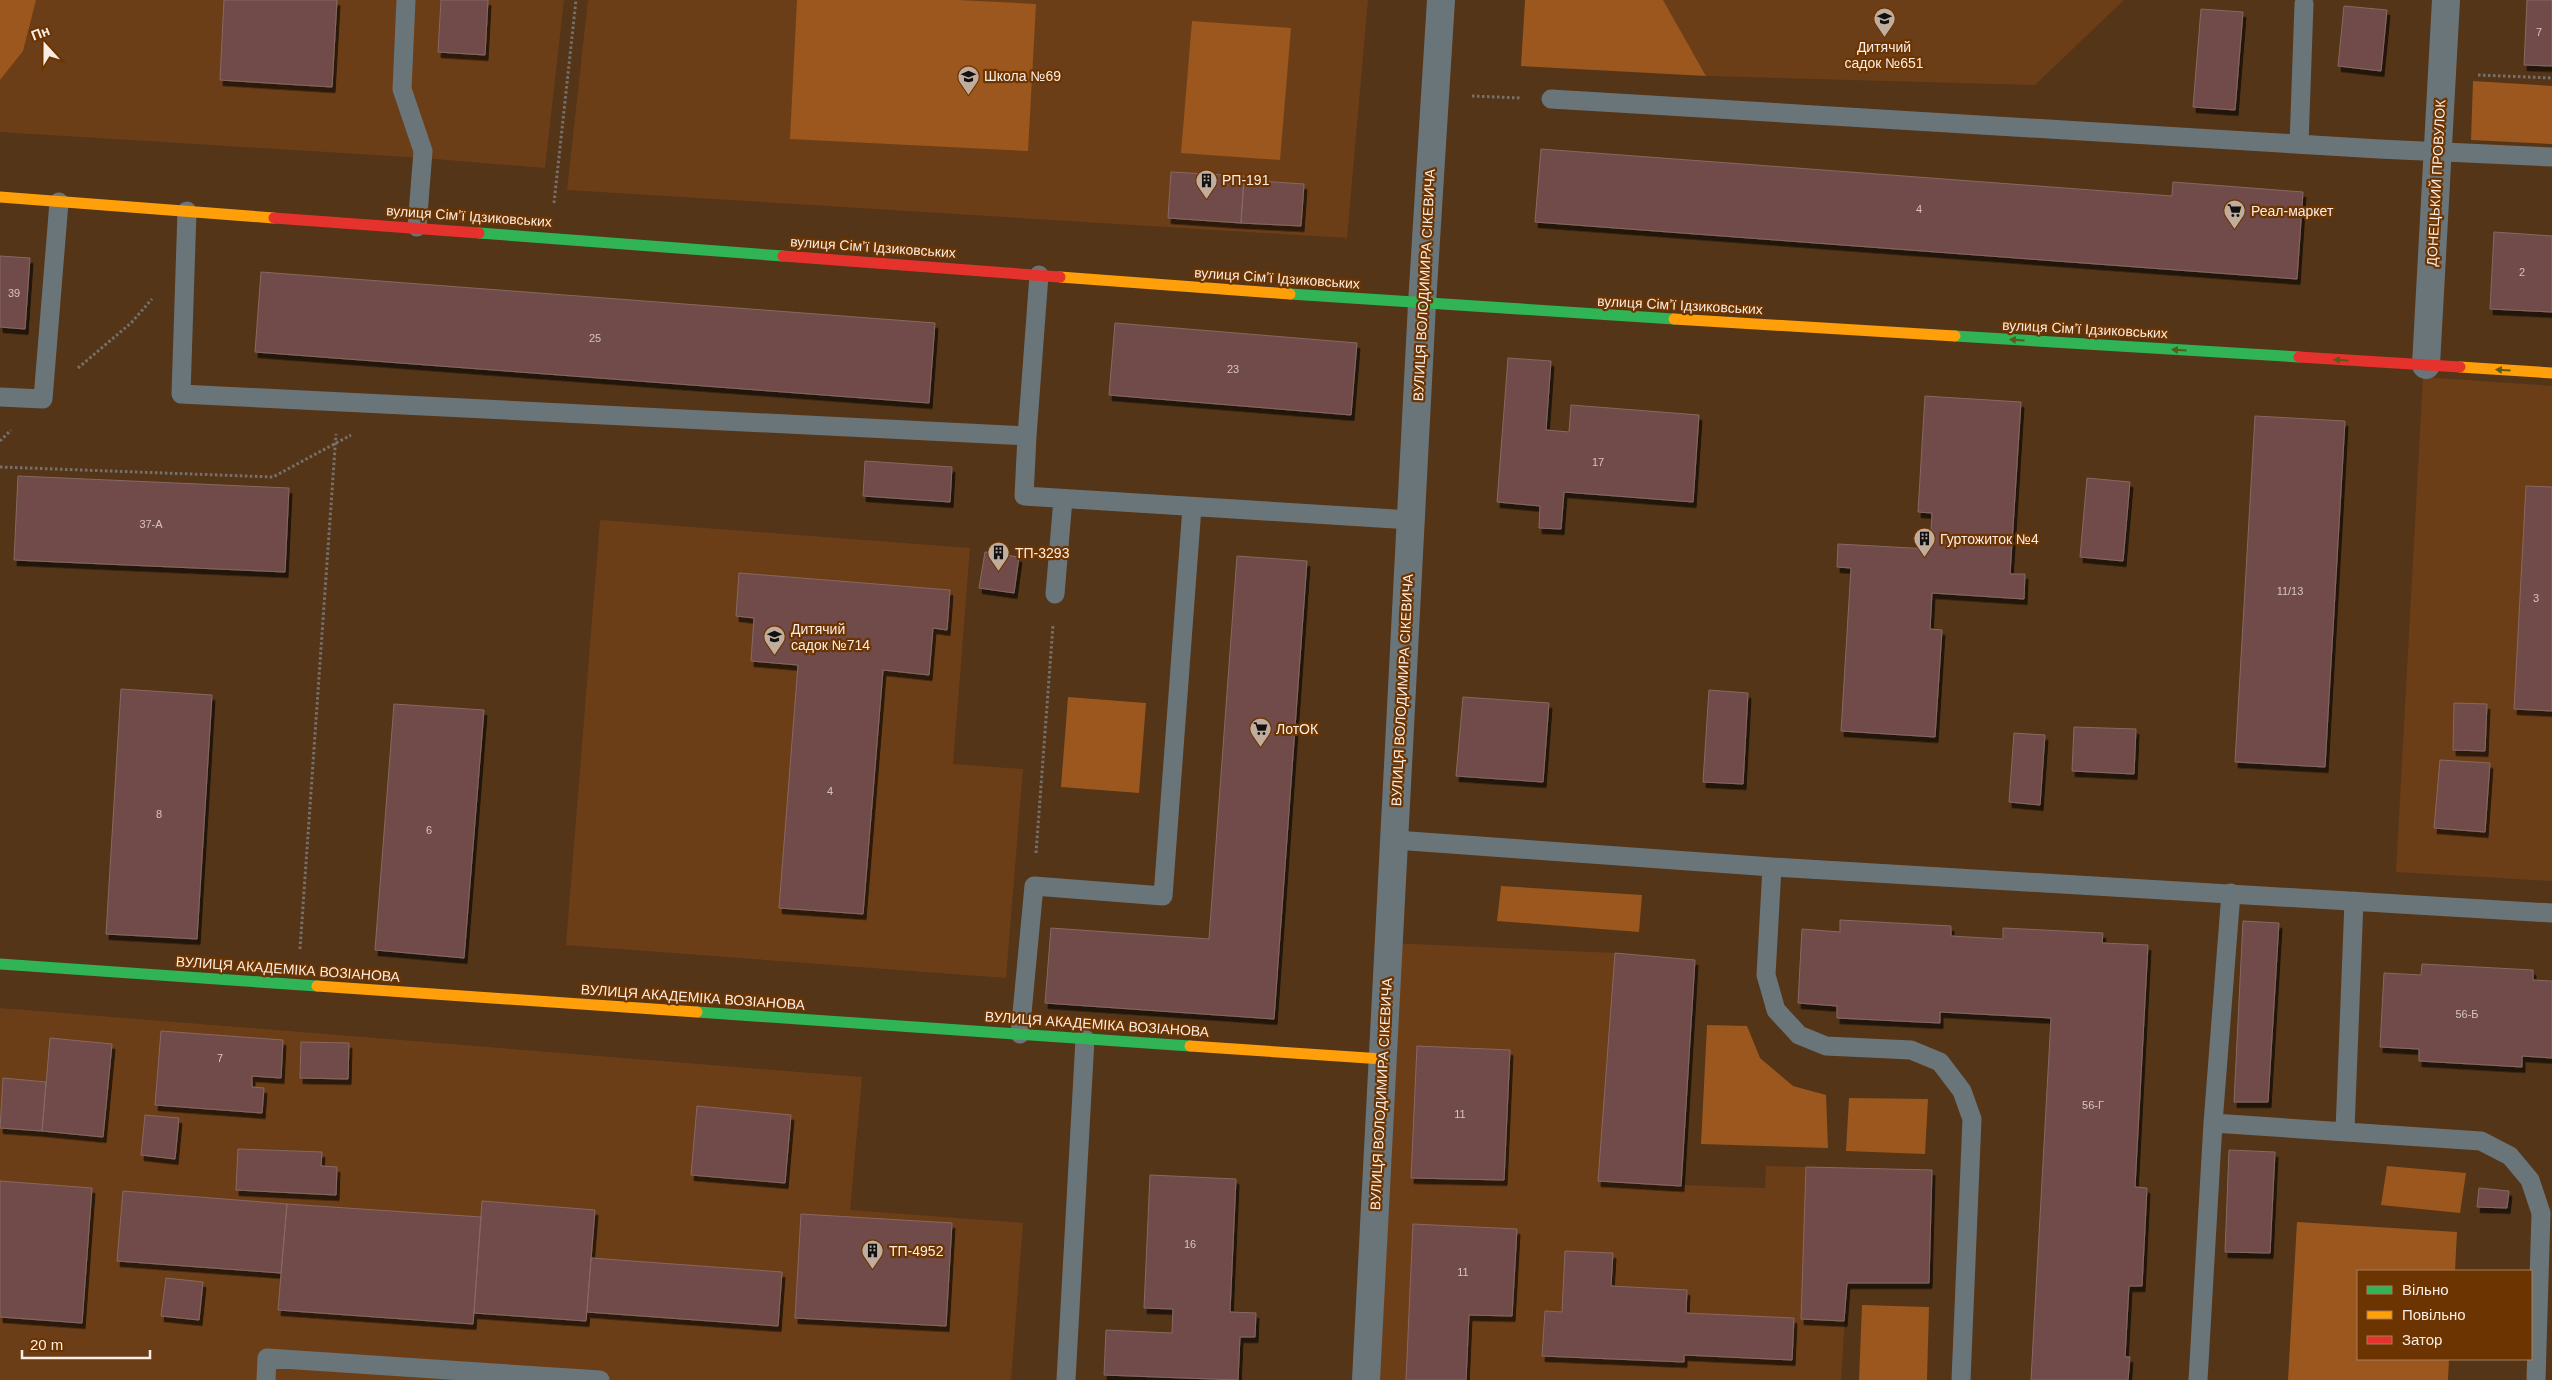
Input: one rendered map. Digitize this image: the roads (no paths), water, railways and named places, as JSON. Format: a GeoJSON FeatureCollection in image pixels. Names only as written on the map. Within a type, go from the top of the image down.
{"type":"FeatureCollection","features":[{"type":"Feature","properties":{"kind":"street","name":"ВУЛИЦЯ ВОЛОДИМИРА СІКЕВИЧА"},"geometry":{"type":"LineString","coordinates":[[1366,1380],[1422,304],[1441,0]]}},
{"type":"Feature","properties":{"kind":"street","name":"ДОНЕЦЬКИЙ ПРОВУЛОК"},"geometry":{"type":"LineString","coordinates":[[2426,365],[2446,0]]}},
{"type":"Feature","properties":{"kind":"street","name":"вулиця Сімʼї Ідзиковських"},"geometry":{"type":"LineString","coordinates":[[0,197],[1422,304],[2552,373]]}},
{"type":"Feature","properties":{"kind":"street","name":"ВУЛИЦЯ АКАДЕМІКА ВОЗІАНОВА"},"geometry":{"type":"LineString","coordinates":[[0,964],[1383,1059]]}},
{"type":"Feature","properties":{"kind":"lane"},"geometry":{"type":"LineString","coordinates":[[406,0],[402,89],[424,151],[417,227]]}},
{"type":"Feature","properties":{"kind":"lane"},"geometry":{"type":"LineString","coordinates":[[2299,144],[2304,4]]}},
{"type":"Feature","properties":{"kind":"lane"},"geometry":{"type":"LineString","coordinates":[[1551,99],[2299,144],[2552,157]]}},
{"type":"Feature","properties":{"kind":"lane"},"geometry":{"type":"LineString","coordinates":[[0,396],[43,399],[59,202]]}},
{"type":"Feature","properties":{"kind":"lane"},"geometry":{"type":"LineString","coordinates":[[188,211],[181,394],[1027,436]]}},
{"type":"Feature","properties":{"kind":"lane"},"geometry":{"type":"LineString","coordinates":[[1039,275],[1024,496],[1411,520]]}},
{"type":"Feature","properties":{"kind":"lane"},"geometry":{"type":"LineString","coordinates":[[1056,594],[1062,499]]}},
{"type":"Feature","properties":{"kind":"lane"},"geometry":{"type":"LineString","coordinates":[[1020,1034],[1034,886],[1163,896],[1192,507]]}},
{"type":"Feature","properties":{"kind":"lane"},"geometry":{"type":"LineString","coordinates":[[1395,840],[1772,867],[2552,913]]}},
{"type":"Feature","properties":{"kind":"lane"},"geometry":{"type":"LineString","coordinates":[[1772,867],[1766,975],[1776,1010],[1799,1035],[1826,1046],[1911,1050],[1940,1062],[1962,1091],[1972,1119],[1961,1380]]}},
{"type":"Feature","properties":{"kind":"lane"},"geometry":{"type":"LineString","coordinates":[[2198,1380],[2213,1123],[2231,893]]}},
{"type":"Feature","properties":{"kind":"lane"},"geometry":{"type":"LineString","coordinates":[[2345,1130],[2354,901]]}},
{"type":"Feature","properties":{"kind":"lane"},"geometry":{"type":"LineString","coordinates":[[1066,1380],[1085,1038]]}},
{"type":"Feature","properties":{"kind":"lane"},"geometry":{"type":"LineString","coordinates":[[2213,1123],[2481,1140],[2510,1156],[2530,1180],[2542,1213],[2536,1380]]}},
{"type":"Feature","properties":{"kind":"lane"},"geometry":{"type":"LineString","coordinates":[[266,1380],[267,1358],[600,1380]]}},
{"type":"Feature","properties":{"kind":"place","name":"Дитячий садок №651"},"geometry":{"type":"Point","coordinates":[1884,38]}},
{"type":"Feature","properties":{"kind":"place","name":"Школа №69"},"geometry":{"type":"Point","coordinates":[968,95]}},
{"type":"Feature","properties":{"kind":"place","name":"РП-191"},"geometry":{"type":"Point","coordinates":[1206,199]}},
{"type":"Feature","properties":{"kind":"place","name":"Реал-маркет"},"geometry":{"type":"Point","coordinates":[2235,230]}},
{"type":"Feature","properties":{"kind":"place","name":"Гуртожиток №4"},"geometry":{"type":"Point","coordinates":[1924,558]}},
{"type":"Feature","properties":{"kind":"place","name":"ТП-3293"},"geometry":{"type":"Point","coordinates":[999,572]}},
{"type":"Feature","properties":{"kind":"place","name":"Дитячий садок №714"},"geometry":{"type":"Point","coordinates":[775,656]}},
{"type":"Feature","properties":{"kind":"place","name":"ЛотОК"},"geometry":{"type":"Point","coordinates":[1260,748]}},
{"type":"Feature","properties":{"kind":"place","name":"ТП-4952"},"geometry":{"type":"Point","coordinates":[873,1270]}}]}
